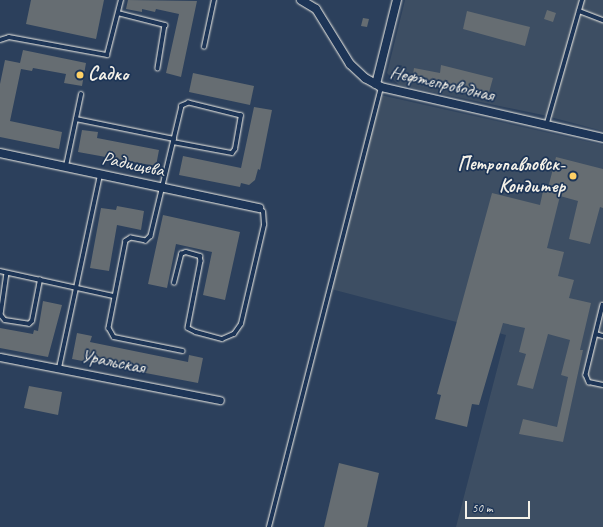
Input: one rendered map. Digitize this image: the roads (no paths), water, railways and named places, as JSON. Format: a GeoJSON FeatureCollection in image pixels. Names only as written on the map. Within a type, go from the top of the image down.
{"type":"FeatureCollection","features":[{"type":"Feature","properties":{"kind":"street","name":"Нефтепроводная"},"geometry":{"type":"LineString","coordinates":[[301,0],[312,5],[350,64],[379,86],[547,123],[603,138]]}},
{"type":"Feature","properties":{"kind":"street"},"geometry":{"type":"LineString","coordinates":[[379,86],[397,0]]}},
{"type":"Feature","properties":{"kind":"street","name":"Радищева"},"geometry":{"type":"LineString","coordinates":[[0,153],[259,208]]}},
{"type":"Feature","properties":{"kind":"street","name":"Уральская"},"geometry":{"type":"LineString","coordinates":[[0,356],[220,400]]}},
{"type":"Feature","properties":{"kind":"lane"},"geometry":{"type":"LineString","coordinates":[[0,40],[9,36],[104,56],[110,51],[121,0]]}},
{"type":"Feature","properties":{"kind":"lane"},"geometry":{"type":"LineString","coordinates":[[204,48],[214,0]]}},
{"type":"Feature","properties":{"kind":"lane"},"geometry":{"type":"LineString","coordinates":[[547,123],[582,0]]}},
{"type":"Feature","properties":{"kind":"lane"},"geometry":{"type":"LineString","coordinates":[[579,11],[603,20]]}},
{"type":"Feature","properties":{"kind":"lane"},"geometry":{"type":"LineString","coordinates":[[118,13],[165,24],[158,68]]}},
{"type":"Feature","properties":{"kind":"lane"},"geometry":{"type":"LineString","coordinates":[[269,527],[379,86]]}},
{"type":"Feature","properties":{"kind":"lane"},"geometry":{"type":"LineString","coordinates":[[66,167],[81,95]]}},
{"type":"Feature","properties":{"kind":"lane"},"geometry":{"type":"LineString","coordinates":[[76,119],[174,141],[232,153],[235,149],[241,116],[183,104],[174,141],[162,188],[150,239],[127,239],[126,241],[108,328],[112,335],[182,350]]}},
{"type":"Feature","properties":{"kind":"lane"},"geometry":{"type":"LineString","coordinates":[[59,368],[100,175]]}},
{"type":"Feature","properties":{"kind":"lane"},"geometry":{"type":"LineString","coordinates":[[174,283],[181,254],[186,252],[200,256],[201,261],[188,328],[196,332],[222,339],[234,334],[241,324],[264,225],[263,212],[259,208]]}},
{"type":"Feature","properties":{"kind":"lane"},"geometry":{"type":"LineString","coordinates":[[0,271],[114,296]]}},
{"type":"Feature","properties":{"kind":"lane"},"geometry":{"type":"LineString","coordinates":[[7,273],[0,315],[5,320],[29,324],[32,321],[40,280]]}},
{"type":"Feature","properties":{"kind":"lane"},"geometry":{"type":"LineString","coordinates":[[603,305],[586,375],[589,382],[603,385]]}},
{"type":"Feature","properties":{"kind":"lane"},"geometry":{"type":"LineString","coordinates":[[596,334],[603,336]]}},
{"type":"Feature","properties":{"kind":"place","name":"Садко"},"geometry":{"type":"Point","coordinates":[80,75]}},
{"type":"Feature","properties":{"kind":"place","name":"Петропавловск- Кондитер"},"geometry":{"type":"Point","coordinates":[573,176]}}]}
